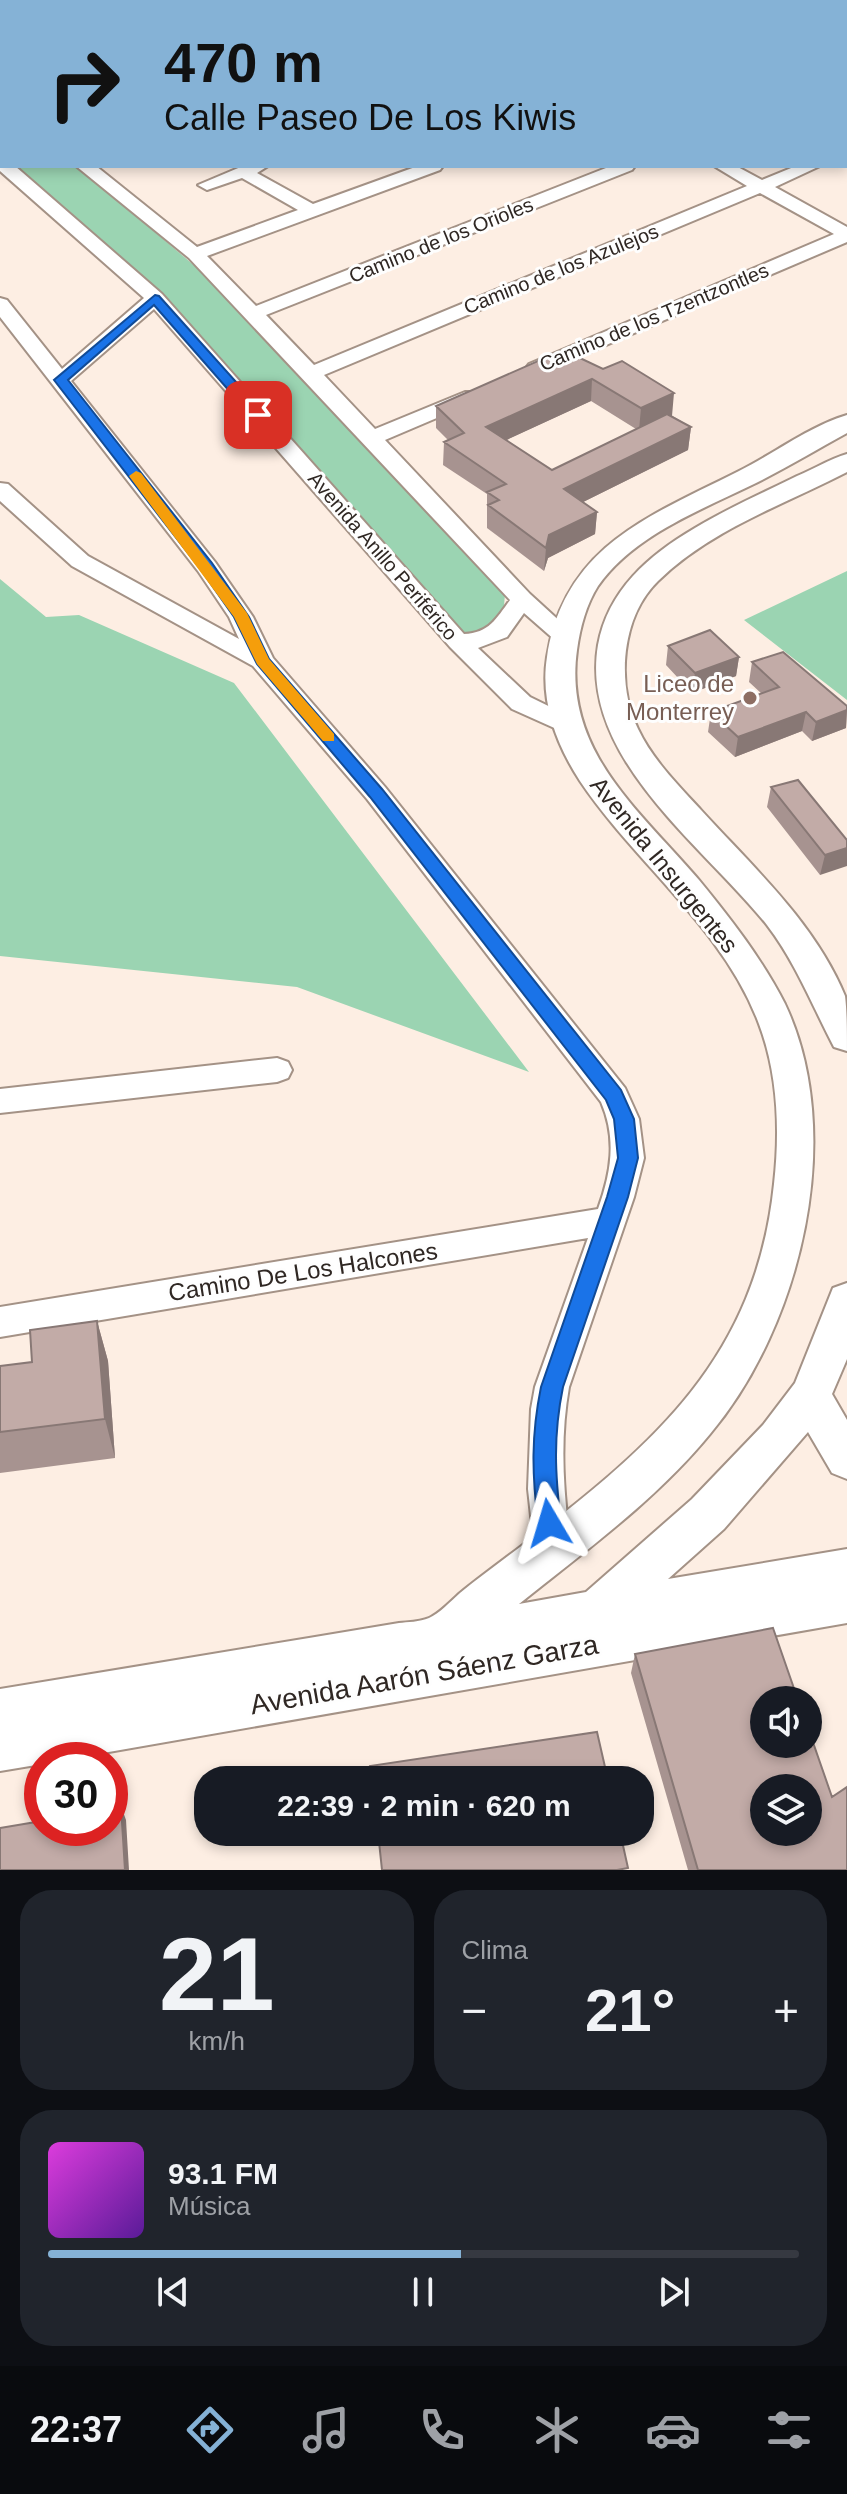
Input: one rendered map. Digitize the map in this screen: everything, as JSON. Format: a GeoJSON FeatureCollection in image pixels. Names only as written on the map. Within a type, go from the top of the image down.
{"type":"FeatureCollection","features":[{"type":"Feature","properties":{"kind":"main road","name":"Avenida Insurgentes"},"geometry":{"type":"LineString","coordinates":[[399,1678],[436,1639],[624,1495],[698,1419],[749,1343],[780,1264],[794,1182],[795,1104],[777,1025],[737,953],[593,777],[578,751],[559,699],[557,678],[573,604],[602,565],[670,514],[847,423]]}},
{"type":"Feature","properties":{"kind":"main road","name":"Avenida Insurgentes"},"geometry":{"type":"LineString","coordinates":[[847,462],[679,549],[644,578],[621,614],[611,644],[613,703],[630,744],[778,916],[808,958],[847,1037]]}},
{"type":"Feature","properties":{"kind":"main road"},"geometry":{"type":"LineString","coordinates":[[593,1629],[752,1469],[810,1396],[834,1342],[847,1300]]}},
{"type":"Feature","properties":{"kind":"main road"},"geometry":{"type":"LineString","coordinates":[[810,1396],[847,1459]]}},
{"type":"Feature","properties":{"kind":"main road","name":"Avenida Aarón Sáenz Garza"},"geometry":{"type":"LineString","coordinates":[[0,1747],[399,1678],[593,1629],[847,1571]]}},
{"type":"Feature","properties":{"kind":"main road","name":"Avenida Aarón Sáenz Garza"},"geometry":{"type":"LineString","coordinates":[[0,1713],[436,1639],[593,1629],[847,1601]]}},
{"type":"Feature","properties":{"kind":"street","name":"Avenida Anillo Periférico"},"geometry":{"type":"LineString","coordinates":[[7,168],[155,298],[458,642],[521,703],[570,727]]}},
{"type":"Feature","properties":{"kind":"street"},"geometry":{"type":"LineString","coordinates":[[88,168],[195,254],[255,313],[522,599],[564,636]]}},
{"type":"Feature","properties":{"kind":"street"},"geometry":{"type":"LineString","coordinates":[[195,254],[428,168]]}},
{"type":"Feature","properties":{"kind":"street","name":"Camino de los Orioles"},"geometry":{"type":"LineString","coordinates":[[255,313],[621,168]]}},
{"type":"Feature","properties":{"kind":"street"},"geometry":{"type":"LineString","coordinates":[[727,168],[847,234]]}},
{"type":"Feature","properties":{"kind":"street","name":"Camino de los Azulejos"},"geometry":{"type":"LineString","coordinates":[[311,373],[806,168]]}},
{"type":"Feature","properties":{"kind":"street"},"geometry":{"type":"LineString","coordinates":[[207,185],[251,169],[310,210]]}},
{"type":"Feature","properties":{"kind":"street","name":"Camino de los Tzentzontles"},"geometry":{"type":"LineString","coordinates":[[517,376],[847,234]]}},
{"type":"Feature","properties":{"kind":"street"},"geometry":{"type":"LineString","coordinates":[[61,380],[155,298]]}},
{"type":"Feature","properties":{"kind":"street"},"geometry":{"type":"LineString","coordinates":[[0,304],[207,567],[241,617],[262,661],[376,793],[614,1096],[624,1119],[628,1158],[618,1197],[607,1221],[552,1387],[545,1419],[542,1466],[553,1552]]}},
{"type":"Feature","properties":{"kind":"street"},"geometry":{"type":"LineString","coordinates":[[373,438],[488,389]]}},
{"type":"Feature","properties":{"kind":"street"},"geometry":{"type":"LineString","coordinates":[[0,489],[80,561],[262,661]]}},
{"type":"Feature","properties":{"kind":"street"},"geometry":{"type":"LineString","coordinates":[[458,642],[485,639],[501,631],[522,599]]}},
{"type":"Feature","properties":{"kind":"street"},"geometry":{"type":"LineString","coordinates":[[0,1101],[277,1070]]}},
{"type":"Feature","properties":{"kind":"street"},"geometry":{"type":"LineString","coordinates":[[0,1087],[31,1096]]}},
{"type":"Feature","properties":{"kind":"street","name":"Camino De Los Halcones"},"geometry":{"type":"LineString","coordinates":[[0,1322],[607,1221]]}},
{"type":"Feature","properties":{"kind":"green space"},"geometry":{"type":"Polygon","coordinates":[[[17,168],[79,168],[209,278],[505,594],[503,618],[490,632],[463,635],[175,308],[17,168]]]}},
{"type":"Feature","properties":{"kind":"green space"},"geometry":{"type":"Polygon","coordinates":[[[847,571],[847,700],[744,620],[847,571]]]}},
{"type":"Feature","properties":{"kind":"green space"},"geometry":{"type":"Polygon","coordinates":[[[0,579],[46,617],[79,615],[234,683],[529,1072],[297,987],[0,956],[0,579]]]}},
{"type":"Feature","properties":{"kind":"building"},"geometry":{"type":"Polygon","coordinates":[[[563,350],[603,369],[622,361],[674,393],[641,408],[592,379],[486,427],[552,470],[667,414],[691,427],[564,489],[597,512],[549,535],[546,548],[488,505],[499,500],[487,492],[506,484],[444,442],[464,433],[436,406],[563,350]]]}},
{"type":"Feature","properties":{"kind":"building"},"geometry":{"type":"Polygon","coordinates":[[[710,630],[739,657],[695,673],[668,646],[710,630]]]}},
{"type":"Feature","properties":{"kind":"building"},"geometry":{"type":"Polygon","coordinates":[[[783,652],[847,706],[847,710],[816,722],[806,712],[738,737],[711,712],[779,687],[752,662],[783,652]]]}},
{"type":"Feature","properties":{"kind":"building"},"geometry":{"type":"Polygon","coordinates":[[[798,780],[847,840],[847,848],[825,855],[771,787],[798,780]]]}},
{"type":"Feature","properties":{"kind":"building"},"geometry":{"type":"Polygon","coordinates":[[[97,1321],[105,1419],[0,1432],[0,1366],[32,1362],[30,1330],[97,1321]]]}},
{"type":"Feature","properties":{"kind":"building"},"geometry":{"type":"Polygon","coordinates":[[[773,1628],[793,1686],[750,1686],[750,1758],[818,1758],[832,1797],[847,1787],[847,1870],[698,1870],[635,1654],[773,1628]]]}},
{"type":"Feature","properties":{"kind":"building"},"geometry":{"type":"Polygon","coordinates":[[[597,1732],[605,1766],[370,1766],[597,1732]]]}},
{"type":"Feature","properties":{"kind":"building"},"geometry":{"type":"Polygon","coordinates":[[[24,1824],[24,1846],[124,1846],[125,1870],[0,1870],[0,1828],[24,1824]]]}},
{"type":"Feature","properties":{"kind":"building"},"geometry":{"type":"Polygon","coordinates":[[[379,1846],[623,1846],[628,1868],[617,1870],[382,1870],[379,1846]]]}},
{"type":"Feature","properties":{"kind":"slow traffic"},"geometry":{"type":"LineString","coordinates":[[136,476],[207,567],[241,617],[262,661],[328,737]]}},
{"type":"Feature","properties":{"kind":"place","name":"Liceo de Monterrey"},"geometry":{"type":"Point","coordinates":[750,698]}},
{"type":"Feature","properties":{"kind":"route"},"geometry":{"type":"LineString","coordinates":[[258,415],[155,298],[61,380],[207,567],[241,617],[262,661],[376,793],[614,1096],[624,1119],[628,1158],[618,1197],[607,1221],[552,1387],[545,1419],[542,1466],[549,1523]]}}]}
